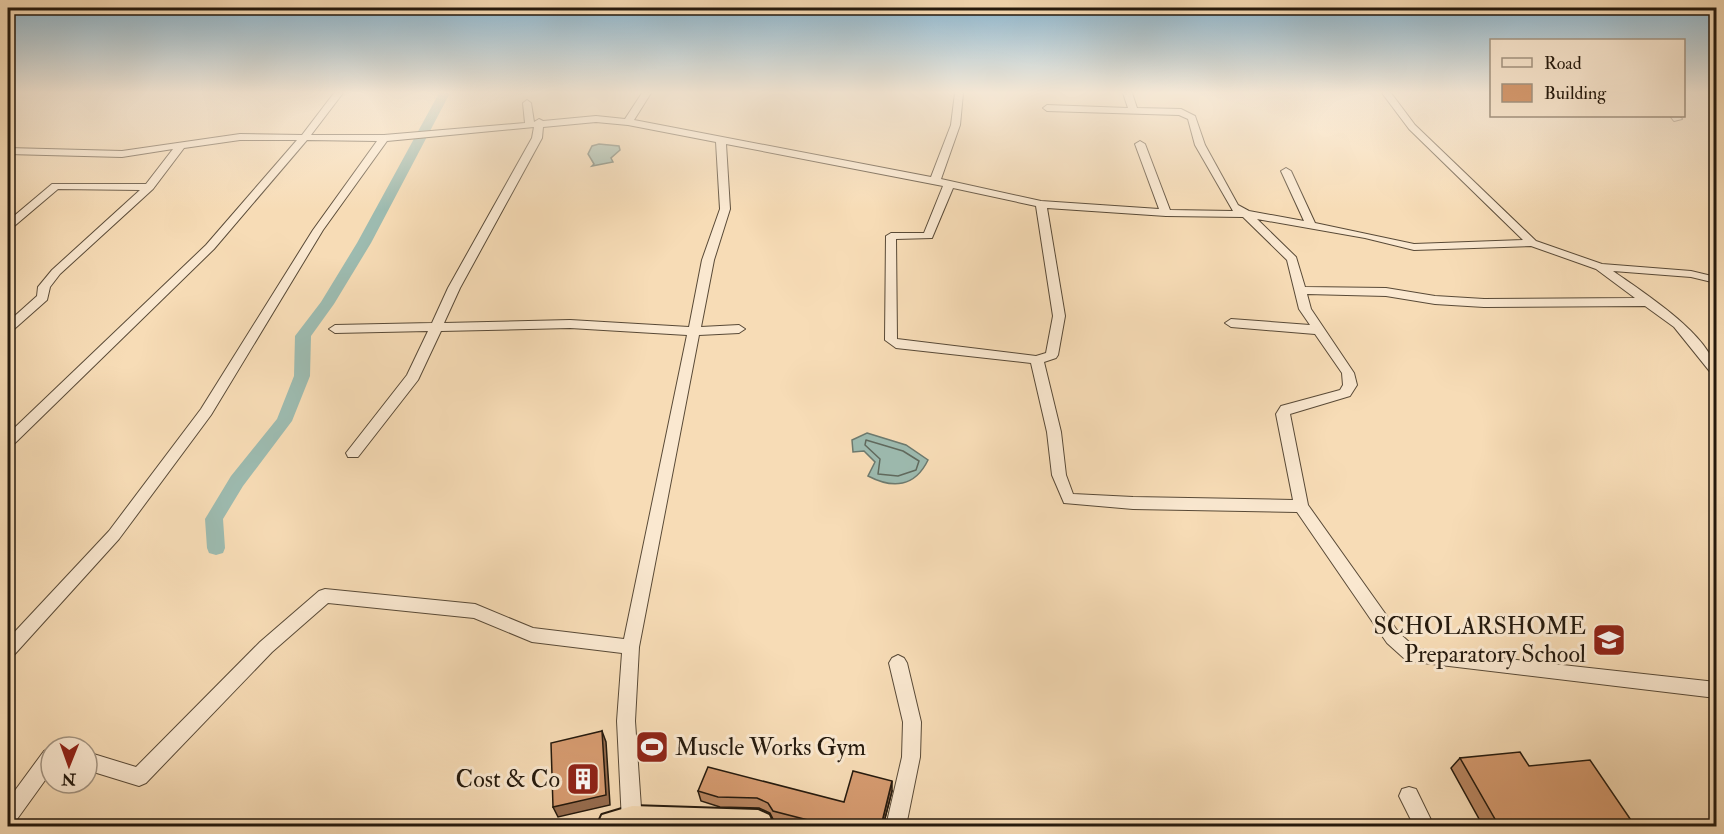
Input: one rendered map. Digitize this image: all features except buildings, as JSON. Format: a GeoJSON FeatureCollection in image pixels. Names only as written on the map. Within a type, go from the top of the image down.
{"type":"FeatureCollection","features":[{"type":"Feature","properties":{"kind":"highway"},"geometry":{"type":"LineString","coordinates":[[622,824],[758,826]]}},
{"type":"Feature","properties":{"kind":"street"},"geometry":{"type":"LineString","coordinates":[[8,442],[210,247],[309,132]]}},
{"type":"Feature","properties":{"kind":"street"},"geometry":{"type":"LineString","coordinates":[[8,151],[112,154],[240,137],[384,138],[441,132]]}},
{"type":"Feature","properties":{"kind":"street"},"geometry":{"type":"LineString","coordinates":[[353,453],[413,377],[453,288],[537,138],[536,132]]}},
{"type":"Feature","properties":{"kind":"street"},"geometry":{"type":"LineString","coordinates":[[677,132],[935,181],[1041,204],[1166,213],[1246,214],[1414,247],[1532,243],[1600,267],[1691,274],[1716,280]]}},
{"type":"Feature","properties":{"kind":"street"},"geometry":{"type":"LineString","coordinates":[[935,181],[953,132]]}},
{"type":"Feature","properties":{"kind":"street"},"geometry":{"type":"LineString","coordinates":[[1196,132],[1200,145],[1234,207],[1246,214],[1292,259],[1305,309],[1348,373],[1350,384],[1346,393],[1286,409],[1282,414],[1301,506],[1393,638],[1413,656],[1716,690]]}},
{"type":"Feature","properties":{"kind":"street"},"geometry":{"type":"LineString","coordinates":[[1417,132],[1532,243]]}},
{"type":"Feature","properties":{"kind":"street"},"geometry":{"type":"LineString","coordinates":[[8,650],[114,535],[206,412],[318,230],[384,138]]}},
{"type":"Feature","properties":{"kind":"street"},"geometry":{"type":"LineString","coordinates":[[622,824],[631,647],[708,260],[724,209],[721,141]]}},
{"type":"Feature","properties":{"kind":"street"},"geometry":{"type":"LineString","coordinates":[[1140,144],[1166,213]]}},
{"type":"Feature","properties":{"kind":"street"},"geometry":{"type":"LineString","coordinates":[[8,328],[43,297],[44,286],[56,272],[149,187],[181,146]]}},
{"type":"Feature","properties":{"kind":"street"},"geometry":{"type":"LineString","coordinates":[[1286,171],[1311,225]]}},
{"type":"Feature","properties":{"kind":"street"},"geometry":{"type":"LineString","coordinates":[[948,184],[928,236],[891,236],[891,340],[896,344],[1037,360],[1052,355],[1059,316],[1041,204]]}},
{"type":"Feature","properties":{"kind":"street"},"geometry":{"type":"LineString","coordinates":[[8,226],[56,186],[149,187]]}},
{"type":"Feature","properties":{"kind":"street"},"geometry":{"type":"LineString","coordinates":[[1600,267],[1678,324],[1716,370]]}},
{"type":"Feature","properties":{"kind":"street"},"geometry":{"type":"LineString","coordinates":[[1300,290],[1386,292],[1435,300],[1484,303],[1648,302]]}},
{"type":"Feature","properties":{"kind":"street"},"geometry":{"type":"LineString","coordinates":[[1231,323],[1318,330]]}},
{"type":"Feature","properties":{"kind":"street"},"geometry":{"type":"LineString","coordinates":[[335,329],[570,324],[693,331],[739,329]]}},
{"type":"Feature","properties":{"kind":"street"},"geometry":{"type":"LineString","coordinates":[[1037,360],[1054,433],[1058,472],[1063,490],[1069,499],[1133,503],[1301,506]]}},
{"type":"Feature","properties":{"kind":"street"},"geometry":{"type":"LineString","coordinates":[[99,765],[139,777],[266,647],[325,596],[475,611],[532,635],[631,647]]}},
{"type":"Feature","properties":{"kind":"street"},"geometry":{"type":"LineString","coordinates":[[896,826],[911,757],[912,722],[898,663]]}},
{"type":"Feature","properties":{"kind":"street"},"geometry":{"type":"LineString","coordinates":[[8,815],[39,773]]}},
{"type":"Feature","properties":{"kind":"street"},"geometry":{"type":"LineString","coordinates":[[1409,795],[1424,826]]}},
{"type":"Feature","properties":{"kind":"water"},"geometry":{"type":"Polygon","coordinates":[[[599,144],[619,146],[620,150],[611,158],[613,162],[592,166],[594,164],[588,154],[592,146],[599,144]]]}},
{"type":"Feature","properties":{"kind":"water"},"geometry":{"type":"Polygon","coordinates":[[[867,433],[906,445],[928,460],[917,476],[910,480],[895,484],[877,480],[868,476],[875,462],[864,451],[853,452],[852,440],[867,433]]]}},
{"type":"Feature","properties":{"kind":"waterway"},"geometry":{"type":"LineString","coordinates":[[216,548],[214,519],[237,481],[284,421],[302,376],[303,336],[327,304],[364,243],[426,132]]}},
{"type":"Feature","properties":{"kind":"place","name":"SCHOLARSHOME Preparatory School"},"geometry":{"type":"Point","coordinates":[1609,640]}},
{"type":"Feature","properties":{"kind":"place","name":"Muscle Works Gym"},"geometry":{"type":"Point","coordinates":[652,747]}},
{"type":"Feature","properties":{"kind":"place","name":"Cost & Co"},"geometry":{"type":"Point","coordinates":[583,779]}}]}
